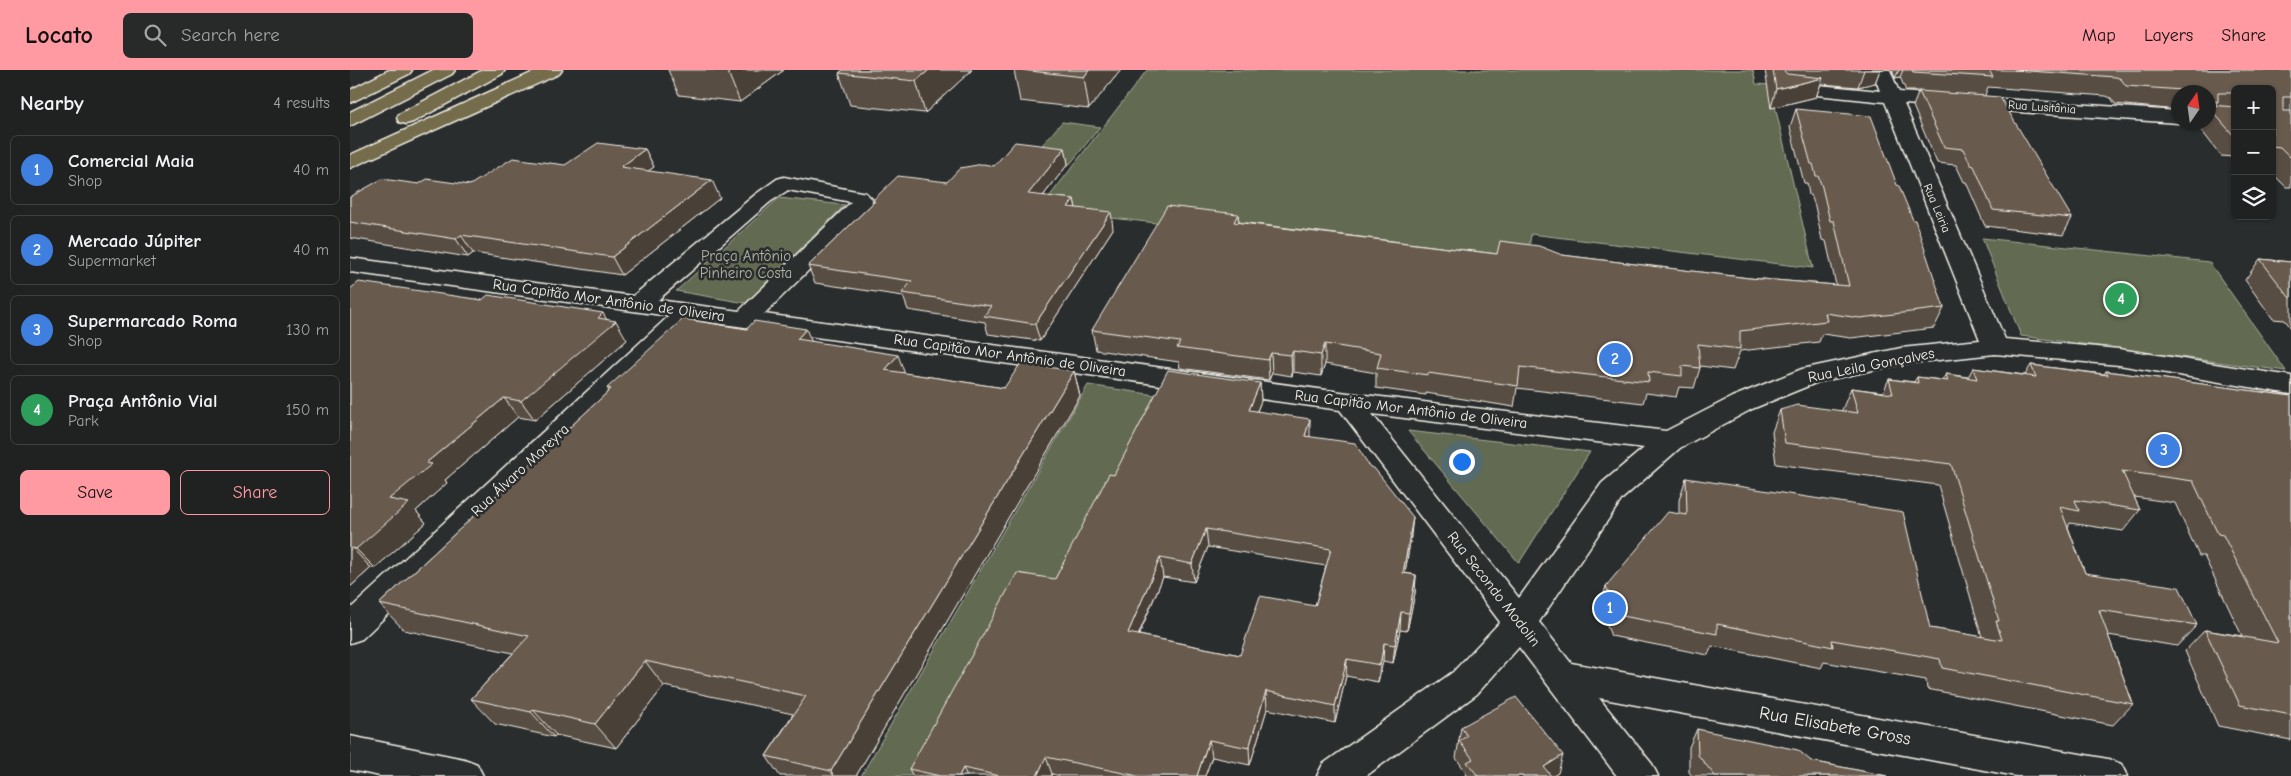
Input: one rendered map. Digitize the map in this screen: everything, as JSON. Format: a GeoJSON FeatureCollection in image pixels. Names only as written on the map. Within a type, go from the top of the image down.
{"type":"FeatureCollection","features":[{"type":"Feature","properties":{"kind":"highway"},"geometry":{"type":"LineString","coordinates":[[350,97],[403,70]]}},
{"type":"Feature","properties":{"kind":"highway"},"geometry":{"type":"LineString","coordinates":[[350,120],[446,70]]}},
{"type":"Feature","properties":{"kind":"highway"},"geometry":{"type":"LineString","coordinates":[[350,149],[496,70]]}},
{"type":"Feature","properties":{"kind":"highway"},"geometry":{"type":"LineString","coordinates":[[350,162],[554,70]]}},
{"type":"Feature","properties":{"kind":"street","name":"Rua Leiria"},"geometry":{"type":"LineString","coordinates":[[1880,70],[1995,346]]}},
{"type":"Feature","properties":{"kind":"street","name":"Rua Lusitânia"},"geometry":{"type":"LineString","coordinates":[[1787,87],[1890,97],[2171,117]]}},
{"type":"Feature","properties":{"kind":"street"},"geometry":{"type":"LineString","coordinates":[[639,304],[763,198],[784,184],[859,197],[862,200],[860,207],[746,318]]}},
{"type":"Feature","properties":{"kind":"street","name":"Rua Capitão Mor Antônio de Oliveira"},"geometry":{"type":"LineString","coordinates":[[350,265],[1348,402],[1670,441]]}},
{"type":"Feature","properties":{"kind":"street","name":"Rua Álvaro Moreyra"},"geometry":{"type":"LineString","coordinates":[[350,629],[689,311]]}},
{"type":"Feature","properties":{"kind":"street","name":"Rua Leila Gonçalves"},"geometry":{"type":"LineString","coordinates":[[1336,776],[1412,724],[1465,683],[1520,623],[1612,491],[1670,441],[1742,403],[1811,375],[1902,356],[1995,346],[2119,357],[2291,385]]}},
{"type":"Feature","properties":{"kind":"street","name":"Rua Secondo Modolin"},"geometry":{"type":"LineString","coordinates":[[1348,402],[1639,776]]}},
{"type":"Feature","properties":{"kind":"street","name":"Rua Elisabete Gross"},"geometry":{"type":"LineString","coordinates":[[1562,676],[2108,776]]}},
{"type":"Feature","properties":{"kind":"street"},"geometry":{"type":"LineString","coordinates":[[350,753],[464,776]]}},
{"type":"Feature","properties":{"kind":"green space"},"geometry":{"type":"Polygon","coordinates":[[[1147,70],[1753,70],[1756,84],[1770,85],[1813,268],[1531,234],[1527,264],[1039,210],[1147,70]]]}},
{"type":"Feature","properties":{"kind":"green space"},"geometry":{"type":"Polygon","coordinates":[[[1062,122],[1100,127],[1070,164],[1030,159],[1062,122]]]}},
{"type":"Feature","properties":{"kind":"green space","name":"Praça Antônio Pinheiro Costa"},"geometry":{"type":"Polygon","coordinates":[[[779,198],[845,205],[746,303],[676,291],[779,198]]]}},
{"type":"Feature","properties":{"kind":"green space"},"geometry":{"type":"Polygon","coordinates":[[[1982,238],[2209,262],[2286,371],[2021,336],[1982,238]]]}},
{"type":"Feature","properties":{"kind":"green space"},"geometry":{"type":"Polygon","coordinates":[[[1088,385],[1155,395],[1055,594],[919,776],[861,776],[1088,385]]]}},
{"type":"Feature","properties":{"kind":"green space"},"geometry":{"type":"Polygon","coordinates":[[[1408,431],[1590,452],[1519,563],[1408,431]]]}},
{"type":"Feature","properties":{"kind":"building"},"geometry":{"type":"Polygon","coordinates":[[[843,70],[929,70],[916,81],[839,73],[843,70]]]}},
{"type":"Feature","properties":{"kind":"building"},"geometry":{"type":"Polygon","coordinates":[[[1021,70],[1089,70],[1084,77],[1021,70]]]}},
{"type":"Feature","properties":{"kind":"building"},"geometry":{"type":"Polygon","coordinates":[[[1773,70],[1783,70],[1787,74],[1823,78],[1776,89],[1773,70]]]}},
{"type":"Feature","properties":{"kind":"building"},"geometry":{"type":"Polygon","coordinates":[[[1912,70],[1989,70],[1993,77],[1913,72],[1912,70]]]}},
{"type":"Feature","properties":{"kind":"building"},"geometry":{"type":"Polygon","coordinates":[[[2014,70],[2291,70],[2291,97],[2283,97],[2283,111],[2291,111],[2291,158],[2280,147],[2276,146],[2276,85],[2231,85],[2231,93],[2218,93],[2218,101],[2216,102],[2216,85],[2171,85],[2171,89],[2126,86],[2121,79],[2116,77],[2014,70]]]}},
{"type":"Feature","properties":{"kind":"building"},"geometry":{"type":"Polygon","coordinates":[[[1919,91],[2000,97],[2072,218],[1993,210],[1974,166],[1971,165],[1963,149],[1944,147],[1919,91]]]}},
{"type":"Feature","properties":{"kind":"building"},"geometry":{"type":"Polygon","coordinates":[[[2216,105],[2231,107],[2231,133],[2216,115],[2216,105]]]}},
{"type":"Feature","properties":{"kind":"building"},"geometry":{"type":"Polygon","coordinates":[[[1796,109],[1871,116],[1897,185],[1913,220],[1915,220],[1944,308],[1860,318],[1825,313],[1827,321],[1740,331],[1740,349],[1698,344],[1700,368],[1682,366],[1682,376],[1648,372],[1649,382],[1520,367],[1518,386],[1377,368],[1381,353],[1325,344],[1321,355],[1293,351],[1291,355],[1271,353],[1268,360],[1177,348],[1180,342],[1092,330],[1167,206],[1238,214],[1234,222],[1497,254],[1500,241],[1539,246],[1562,255],[1749,278],[1849,286],[1834,221],[1830,221],[1822,187],[1818,176],[1816,176],[1813,164],[1811,164],[1796,109]]]}},
{"type":"Feature","properties":{"kind":"building"},"geometry":{"type":"Polygon","coordinates":[[[1015,142],[1065,148],[1028,194],[1074,199],[1068,207],[1111,212],[1035,324],[984,316],[991,306],[902,293],[912,281],[808,266],[898,176],[947,182],[960,168],[983,164],[994,166],[1015,142]]]}},
{"type":"Feature","properties":{"kind":"building"},"geometry":{"type":"Polygon","coordinates":[[[598,143],[645,149],[621,167],[712,180],[612,257],[461,235],[456,239],[350,222],[350,197],[382,179],[419,184],[427,179],[470,185],[513,158],[565,165],[598,143]]]}},
{"type":"Feature","properties":{"kind":"building"},"geometry":{"type":"Polygon","coordinates":[[[2260,259],[2291,262],[2291,298],[2289,297],[2260,259]]]}},
{"type":"Feature","properties":{"kind":"building"},"geometry":{"type":"Polygon","coordinates":[[[359,282],[482,300],[488,295],[603,313],[598,318],[616,321],[521,401],[504,398],[426,463],[432,464],[389,499],[409,503],[356,549],[352,548],[350,550],[350,289],[359,282]]]}},
{"type":"Feature","properties":{"kind":"building"},"geometry":{"type":"Polygon","coordinates":[[[683,319],[747,329],[754,321],[806,329],[797,339],[898,355],[885,370],[1004,388],[1021,363],[1074,371],[831,771],[766,756],[806,696],[645,661],[595,724],[533,710],[531,712],[471,699],[529,636],[379,604],[611,389],[607,388],[683,319]]]}},
{"type":"Feature","properties":{"kind":"building"},"geometry":{"type":"Polygon","coordinates":[[[2031,365],[2108,375],[2106,371],[2291,396],[2291,715],[2240,705],[2205,630],[2278,643],[2223,535],[2218,534],[2193,481],[2122,471],[2140,510],[2075,500],[2079,511],[2060,507],[2085,573],[2179,587],[2197,625],[2099,610],[2133,704],[1942,668],[1940,659],[1832,640],[1833,647],[1717,624],[1717,634],[1617,615],[1606,586],[1668,512],[1687,515],[1686,478],[1903,512],[1930,628],[2002,640],[1996,621],[1999,621],[1951,464],[1785,443],[1780,410],[1797,405],[1858,413],[1851,388],[1893,394],[1889,379],[1918,383],[1917,377],[1948,381],[1946,374],[1977,379],[1973,368],[2036,377],[2031,365]]]}},
{"type":"Feature","properties":{"kind":"building"},"geometry":{"type":"Polygon","coordinates":[[[1168,370],[1260,383],[1249,410],[1310,419],[1305,436],[1355,443],[1370,467],[1374,468],[1413,517],[1403,573],[1416,575],[1409,613],[1401,612],[1395,645],[1384,643],[1380,665],[1347,659],[1335,706],[1266,691],[1249,748],[1209,740],[1197,776],[1138,776],[1046,757],[1037,776],[1000,776],[963,768],[959,776],[940,776],[909,769],[1017,573],[1055,579],[1109,474],[1114,475],[1168,370]],[[1206,529],[1192,564],[1160,558],[1128,633],[1240,655],[1260,596],[1315,606],[1331,549],[1206,529]]]}},
{"type":"Feature","properties":{"kind":"building"},"geometry":{"type":"Polygon","coordinates":[[[1516,697],[1563,755],[1544,767],[1551,776],[1478,776],[1467,762],[1473,759],[1459,741],[1467,736],[1461,727],[1516,697]]]}},
{"type":"Feature","properties":{"kind":"building"},"geometry":{"type":"Polygon","coordinates":[[[1697,729],[1798,750],[1811,761],[1887,776],[1715,776],[1698,755],[1697,729]]]}},
{"type":"Feature","properties":{"kind":"place","name":"Praça Antônio Vial"},"geometry":{"type":"Point","coordinates":[2121,299]}},
{"type":"Feature","properties":{"kind":"place","name":"Mercado Júpiter"},"geometry":{"type":"Point","coordinates":[1615,359]}},
{"type":"Feature","properties":{"kind":"place","name":"Supermarcado Roma"},"geometry":{"type":"Point","coordinates":[2164,450]}},
{"type":"Feature","properties":{"kind":"place","name":"Comercial Maia"},"geometry":{"type":"Point","coordinates":[1610,608]}}]}
